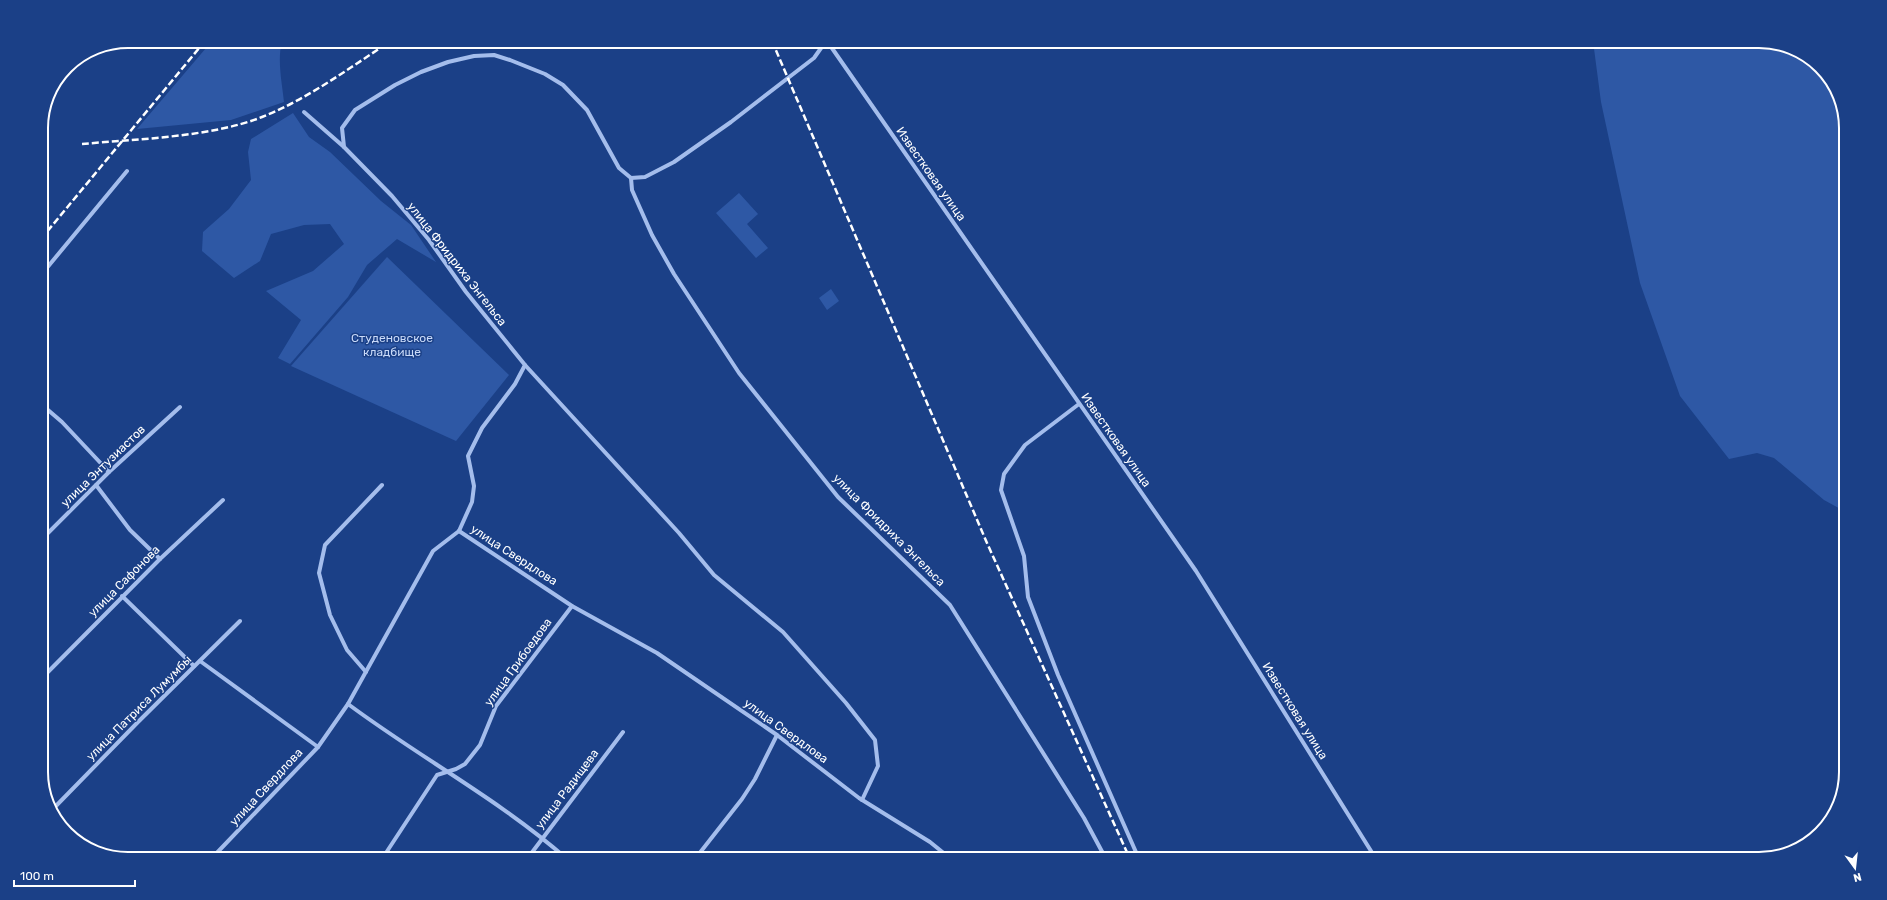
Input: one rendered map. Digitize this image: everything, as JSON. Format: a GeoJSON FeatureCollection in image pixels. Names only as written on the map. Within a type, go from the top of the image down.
{"type":"FeatureCollection","features":[{"type":"Feature","properties":{"kind":"street"},"geometry":{"type":"LineString","coordinates":[[344,147],[342,128],[355,110],[396,85],[448,62],[474,56],[494,55],[545,74],[563,85],[586,110],[619,168],[632,178],[645,177],[674,162],[731,122],[814,58],[821,48]]}},
{"type":"Feature","properties":{"kind":"street","name":"Известковая улица"},"geometry":{"type":"LineString","coordinates":[[831,48],[1196,571],[1372,852]]}},
{"type":"Feature","properties":{"kind":"street","name":"улица Фридриха Энгельса"},"geometry":{"type":"LineString","coordinates":[[304,112],[344,147],[392,196],[429,240],[466,292],[525,366]]}},
{"type":"Feature","properties":{"kind":"street"},"geometry":{"type":"LineString","coordinates":[[48,267],[127,171]]}},
{"type":"Feature","properties":{"kind":"street","name":"улица Фридриха Энгельса"},"geometry":{"type":"LineString","coordinates":[[632,178],[632,190],[652,235],[674,274],[739,373],[838,497],[950,605],[1084,818],[1102,852]]}},
{"type":"Feature","properties":{"kind":"street"},"geometry":{"type":"LineString","coordinates":[[459,531],[472,502],[474,486],[468,456],[482,428],[515,384],[525,366],[679,533],[714,575],[783,632],[846,703],[870,733],[875,740],[878,766],[862,800]]}},
{"type":"Feature","properties":{"kind":"street"},"geometry":{"type":"LineString","coordinates":[[1079,404],[1025,446],[1004,474],[1001,490],[1024,556],[1028,597],[1058,675],[1136,852]]}},
{"type":"Feature","properties":{"kind":"street","name":"улица Энтузиастов"},"geometry":{"type":"LineString","coordinates":[[48,533],[109,472],[180,407]]}},
{"type":"Feature","properties":{"kind":"street"},"geometry":{"type":"LineString","coordinates":[[48,410],[62,422],[109,472]]}},
{"type":"Feature","properties":{"kind":"street"},"geometry":{"type":"LineString","coordinates":[[96,485],[130,530],[160,558]]}},
{"type":"Feature","properties":{"kind":"street"},"geometry":{"type":"LineString","coordinates":[[366,672],[347,650],[330,615],[319,573],[325,545],[382,486]]}},
{"type":"Feature","properties":{"kind":"street","name":"улица Сафонова"},"geometry":{"type":"LineString","coordinates":[[48,672],[160,558],[223,500]]}},
{"type":"Feature","properties":{"kind":"street","name":"улица Свердлова"},"geometry":{"type":"LineString","coordinates":[[218,852],[318,747],[348,704],[433,551],[459,531],[572,606],[657,653],[777,735],[862,800],[930,842],[942,852]]}},
{"type":"Feature","properties":{"kind":"street"},"geometry":{"type":"LineString","coordinates":[[122,596],[194,666]]}},
{"type":"Feature","properties":{"kind":"street","name":"улица Грибоедова"},"geometry":{"type":"LineString","coordinates":[[387,852],[437,775],[456,769],[465,764],[480,745],[496,706],[572,606]]}},
{"type":"Feature","properties":{"kind":"street","name":"улица Патриса Лумумбы"},"geometry":{"type":"LineString","coordinates":[[56,806],[240,621]]}},
{"type":"Feature","properties":{"kind":"street"},"geometry":{"type":"LineString","coordinates":[[200,661],[318,747]]}},
{"type":"Feature","properties":{"kind":"street"},"geometry":{"type":"LineString","coordinates":[[348,704],[382,730],[447,771],[542,838],[559,852]]}},
{"type":"Feature","properties":{"kind":"street","name":"улица Радищева"},"geometry":{"type":"LineString","coordinates":[[532,852],[623,732]]}},
{"type":"Feature","properties":{"kind":"street"},"geometry":{"type":"LineString","coordinates":[[700,852],[755,779],[777,735]]}},
{"type":"Feature","properties":{"kind":"green space"},"geometry":{"type":"Polygon","coordinates":[[[206,48],[281,48],[280,64],[284,102],[231,120],[137,129],[206,48]]]}},
{"type":"Feature","properties":{"kind":"green space"},"geometry":{"type":"Polygon","coordinates":[[[1594,48],[1769,49],[1789,54],[1808,65],[1822,79],[1831,93],[1835,103],[1839,123],[1839,508],[1824,500],[1774,458],[1757,453],[1729,459],[1680,396],[1640,283],[1601,102],[1594,48]]]}},
{"type":"Feature","properties":{"kind":"green space"},"geometry":{"type":"Polygon","coordinates":[[[293,113],[309,137],[330,152],[381,201],[411,225],[436,262],[397,239],[367,265],[348,297],[290,364],[278,358],[301,320],[266,291],[313,271],[344,244],[330,224],[304,225],[271,234],[260,261],[234,278],[202,251],[203,232],[229,209],[251,180],[248,152],[251,139],[293,113]]]}},
{"type":"Feature","properties":{"kind":"green space"},"geometry":{"type":"Polygon","coordinates":[[[739,193],[758,214],[747,224],[768,248],[756,258],[716,213],[739,193]]]}},
{"type":"Feature","properties":{"kind":"green space","name":"Студеновское кладбище"},"geometry":{"type":"Polygon","coordinates":[[[387,257],[509,375],[456,441],[291,366],[387,257]]]}},
{"type":"Feature","properties":{"kind":"green space"},"geometry":{"type":"Polygon","coordinates":[[[831,289],[839,301],[827,310],[819,298],[831,289]]]}},
{"type":"Feature","properties":{"kind":"railway"},"geometry":{"type":"LineString","coordinates":[[48,231],[199,48]]}},
{"type":"Feature","properties":{"kind":"railway"},"geometry":{"type":"LineString","coordinates":[[82,144],[150,139],[198,133],[242,124],[279,110],[296,101],[380,48]]}},
{"type":"Feature","properties":{"kind":"railway"},"geometry":{"type":"LineString","coordinates":[[775,48],[987,543],[1127,852]]}}]}
